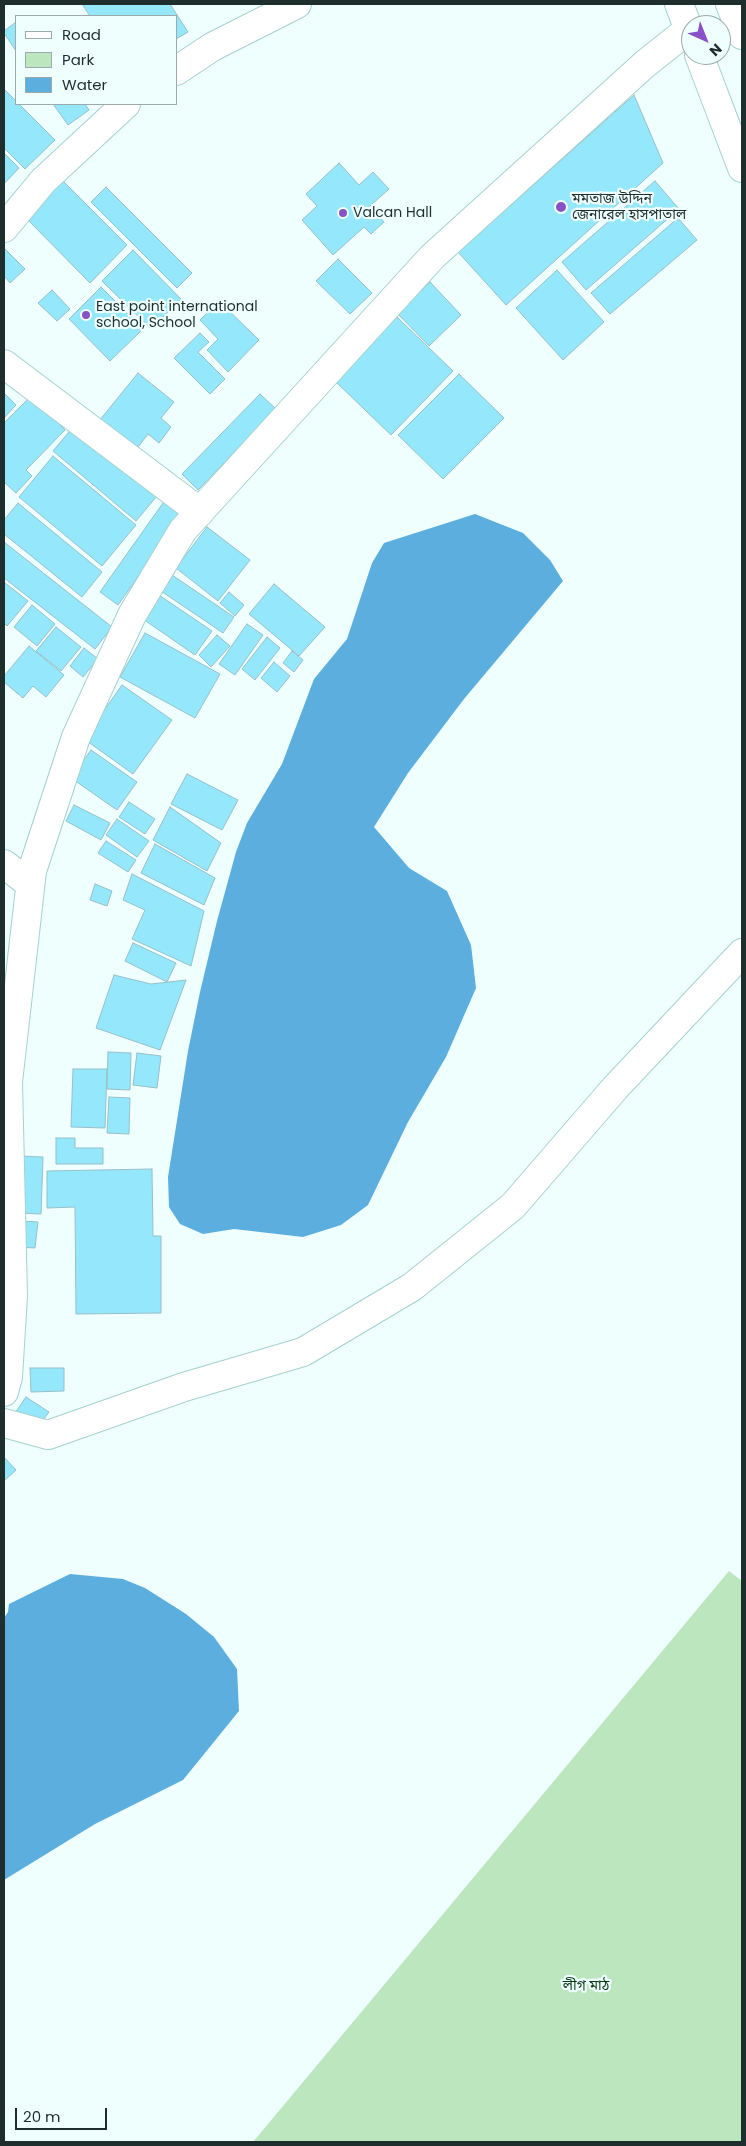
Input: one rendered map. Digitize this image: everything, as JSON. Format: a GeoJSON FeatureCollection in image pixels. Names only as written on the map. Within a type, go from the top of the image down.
{"type":"FeatureCollection","features":[{"type":"Feature","properties":{"kind":"main road"},"geometry":{"type":"LineString","coordinates":[[178,70],[212,47],[297,4]]}},
{"type":"Feature","properties":{"kind":"main road"},"geometry":{"type":"LineString","coordinates":[[730,4],[742,35]]}},
{"type":"Feature","properties":{"kind":"main road"},"geometry":{"type":"LineString","coordinates":[[5,1381],[13,1296],[6,1131],[8,1082],[32,871],[76,737],[132,616],[183,530],[432,257],[645,64],[681,27]]}},
{"type":"Feature","properties":{"kind":"main road"},"geometry":{"type":"LineString","coordinates":[[703,65],[742,168]]}},
{"type":"Feature","properties":{"kind":"main road"},"geometry":{"type":"LineString","coordinates":[[4,228],[43,181],[125,105]]}},
{"type":"Feature","properties":{"kind":"main road"},"geometry":{"type":"LineString","coordinates":[[4,364],[200,512]]}},
{"type":"Feature","properties":{"kind":"main road"},"geometry":{"type":"LineString","coordinates":[[4,864],[30,884]]}},
{"type":"Feature","properties":{"kind":"main road"},"geometry":{"type":"LineString","coordinates":[[4,1423],[48,1435],[184,1387],[303,1352],[412,1287],[513,1206],[615,1088],[742,953]]}},
{"type":"Feature","properties":{"kind":"green space","name":"লীগ মাঠ"},"geometry":{"type":"Polygon","coordinates":[[[729,1571],[742,1581],[742,2142],[253,2142],[729,1571]]]}},
{"type":"Feature","properties":{"kind":"water"},"geometry":{"type":"Polygon","coordinates":[[[475,514],[523,533],[550,560],[563,581],[464,699],[408,773],[374,827],[409,868],[447,891],[471,945],[476,988],[446,1057],[408,1122],[368,1205],[341,1225],[303,1237],[234,1229],[203,1234],[180,1224],[169,1207],[168,1177],[188,1051],[200,992],[236,852],[247,823],[282,764],[314,679],[347,639],[372,563],[384,543],[475,514]]]}},
{"type":"Feature","properties":{"kind":"water"},"geometry":{"type":"Polygon","coordinates":[[[70,1574],[123,1579],[145,1588],[186,1614],[214,1637],[237,1669],[239,1711],[183,1780],[95,1824],[4,1880],[4,1618],[8,1612],[9,1604],[70,1574]]]}},
{"type":"Feature","properties":{"kind":"building"},"geometry":{"type":"Polygon","coordinates":[[[82,4],[170,4],[177,15],[89,15],[82,4]]]}},
{"type":"Feature","properties":{"kind":"building"},"geometry":{"type":"Polygon","coordinates":[[[178,16],[188,32],[178,38],[178,16]]]}},
{"type":"Feature","properties":{"kind":"building"},"geometry":{"type":"Polygon","coordinates":[[[15,23],[15,50],[4,33],[15,23]]]}},
{"type":"Feature","properties":{"kind":"building"},"geometry":{"type":"Polygon","coordinates":[[[4,89],[15,100],[15,105],[20,105],[55,140],[25,169],[4,148],[4,89]]]}},
{"type":"Feature","properties":{"kind":"building","name":"মমতাজ উদ্দিন জেনারেল হাসপাতাল"},"geometry":{"type":"Polygon","coordinates":[[[634,95],[663,163],[506,305],[458,252],[634,95]]]}},
{"type":"Feature","properties":{"kind":"building"},"geometry":{"type":"Polygon","coordinates":[[[54,105],[86,105],[89,110],[68,125],[54,105]]]}},
{"type":"Feature","properties":{"kind":"building"},"geometry":{"type":"Polygon","coordinates":[[[4,153],[19,168],[4,184],[4,153]]]}},
{"type":"Feature","properties":{"kind":"building","name":"Valcan Hall"},"geometry":{"type":"Polygon","coordinates":[[[339,163],[359,185],[373,172],[389,189],[370,206],[384,222],[371,234],[364,227],[333,255],[302,220],[317,206],[306,194],[339,163]]]}},
{"type":"Feature","properties":{"kind":"building"},"geometry":{"type":"Polygon","coordinates":[[[62,180],[127,245],[90,283],[25,217],[62,180]]]}},
{"type":"Feature","properties":{"kind":"building"},"geometry":{"type":"Polygon","coordinates":[[[655,181],[679,209],[586,290],[562,262],[655,181]]]}},
{"type":"Feature","properties":{"kind":"building"},"geometry":{"type":"Polygon","coordinates":[[[106,187],[192,273],[177,288],[91,202],[106,187]]]}},
{"type":"Feature","properties":{"kind":"building"},"geometry":{"type":"Polygon","coordinates":[[[678,218],[697,240],[610,314],[591,293],[678,218]]]}},
{"type":"Feature","properties":{"kind":"building"},"geometry":{"type":"Polygon","coordinates":[[[5,249],[25,269],[10,283],[4,276],[5,249]]]}},
{"type":"Feature","properties":{"kind":"building"},"geometry":{"type":"Polygon","coordinates":[[[133,250],[181,299],[151,329],[102,281],[133,250]]]}},
{"type":"Feature","properties":{"kind":"building"},"geometry":{"type":"Polygon","coordinates":[[[338,259],[372,293],[350,314],[316,281],[338,259]]]}},
{"type":"Feature","properties":{"kind":"building"},"geometry":{"type":"Polygon","coordinates":[[[557,270],[604,322],[563,360],[516,308],[557,270]]]}},
{"type":"Feature","properties":{"kind":"building"},"geometry":{"type":"Polygon","coordinates":[[[430,282],[461,315],[429,346],[397,313],[430,282]]]}},
{"type":"Feature","properties":{"kind":"building"},"geometry":{"type":"Polygon","coordinates":[[[101,287],[143,329],[110,361],[69,319],[101,287]]]}},
{"type":"Feature","properties":{"kind":"building"},"geometry":{"type":"Polygon","coordinates":[[[52,290],[70,309],[57,321],[38,303],[52,290]]]}},
{"type":"Feature","properties":{"kind":"building"},"geometry":{"type":"Polygon","coordinates":[[[219,301],[259,340],[228,372],[207,350],[218,339],[200,320],[219,301]]]}},
{"type":"Feature","properties":{"kind":"building"},"geometry":{"type":"Polygon","coordinates":[[[397,317],[453,371],[391,435],[335,381],[397,317]]]}},
{"type":"Feature","properties":{"kind":"building"},"geometry":{"type":"Polygon","coordinates":[[[200,333],[209,342],[198,352],[225,379],[210,394],[174,358],[200,333]]]}},
{"type":"Feature","properties":{"kind":"building"},"geometry":{"type":"Polygon","coordinates":[[[138,373],[174,402],[161,418],[171,427],[159,443],[148,434],[132,455],[95,426],[138,373]]]}},
{"type":"Feature","properties":{"kind":"building"},"geometry":{"type":"Polygon","coordinates":[[[459,374],[504,418],[443,479],[398,435],[459,374]]]}},
{"type":"Feature","properties":{"kind":"building"},"geometry":{"type":"Polygon","coordinates":[[[4,393],[16,405],[4,418],[4,393]]]}},
{"type":"Feature","properties":{"kind":"building"},"geometry":{"type":"Polygon","coordinates":[[[260,394],[276,409],[198,490],[182,474],[260,394]]]}},
{"type":"Feature","properties":{"kind":"building"},"geometry":{"type":"Polygon","coordinates":[[[31,396],[65,430],[26,470],[32,476],[16,493],[4,482],[4,423],[31,396]]]}},
{"type":"Feature","properties":{"kind":"building"},"geometry":{"type":"Polygon","coordinates":[[[74,426],[157,496],[136,521],[53,451],[74,426]]]}},
{"type":"Feature","properties":{"kind":"building"},"geometry":{"type":"Polygon","coordinates":[[[53,456],[136,525],[102,566],[19,497],[53,456]]]}},
{"type":"Feature","properties":{"kind":"building"},"geometry":{"type":"Polygon","coordinates":[[[168,496],[186,509],[118,605],[100,592],[168,496]]]}},
{"type":"Feature","properties":{"kind":"building"},"geometry":{"type":"Polygon","coordinates":[[[18,503],[102,572],[82,597],[4,534],[4,520],[18,503]]]}},
{"type":"Feature","properties":{"kind":"building"},"geometry":{"type":"Polygon","coordinates":[[[207,527],[250,560],[218,601],[176,568],[207,527]]]}},
{"type":"Feature","properties":{"kind":"building"},"geometry":{"type":"Polygon","coordinates":[[[4,542],[112,627],[95,649],[4,578],[4,542]]]}},
{"type":"Feature","properties":{"kind":"building"},"geometry":{"type":"Polygon","coordinates":[[[172,575],[234,617],[223,633],[161,591],[172,575]]]}},
{"type":"Feature","properties":{"kind":"building"},"geometry":{"type":"Polygon","coordinates":[[[4,582],[28,601],[7,626],[4,623],[4,582]]]}},
{"type":"Feature","properties":{"kind":"building"},"geometry":{"type":"Polygon","coordinates":[[[274,584],[325,627],[299,656],[249,614],[274,584]]]}},
{"type":"Feature","properties":{"kind":"building"},"geometry":{"type":"Polygon","coordinates":[[[229,592],[244,605],[235,616],[220,603],[229,592]]]}},
{"type":"Feature","properties":{"kind":"building"},"geometry":{"type":"Polygon","coordinates":[[[156,593],[212,631],[195,655],[140,617],[156,593]]]}},
{"type":"Feature","properties":{"kind":"building"},"geometry":{"type":"Polygon","coordinates":[[[32,605],[55,624],[37,646],[14,627],[32,605]]]}},
{"type":"Feature","properties":{"kind":"building"},"geometry":{"type":"Polygon","coordinates":[[[247,624],[263,635],[235,675],[219,664],[247,624]]]}},
{"type":"Feature","properties":{"kind":"building"},"geometry":{"type":"Polygon","coordinates":[[[56,627],[81,647],[61,671],[36,651],[56,627]]]}},
{"type":"Feature","properties":{"kind":"building"},"geometry":{"type":"Polygon","coordinates":[[[145,633],[220,674],[195,718],[120,677],[145,633]]]}},
{"type":"Feature","properties":{"kind":"building"},"geometry":{"type":"Polygon","coordinates":[[[217,635],[230,646],[211,667],[199,655],[217,635]]]}},
{"type":"Feature","properties":{"kind":"building"},"geometry":{"type":"Polygon","coordinates":[[[267,637],[280,648],[255,680],[242,669],[267,637]]]}},
{"type":"Feature","properties":{"kind":"building"},"geometry":{"type":"Polygon","coordinates":[[[29,646],[64,675],[46,697],[33,686],[23,698],[4,682],[4,676],[29,646]]]}},
{"type":"Feature","properties":{"kind":"building"},"geometry":{"type":"Polygon","coordinates":[[[84,648],[98,659],[83,677],[70,666],[84,648]]]}},
{"type":"Feature","properties":{"kind":"building"},"geometry":{"type":"Polygon","coordinates":[[[292,651],[303,660],[294,672],[283,663],[292,651]]]}},
{"type":"Feature","properties":{"kind":"building"},"geometry":{"type":"Polygon","coordinates":[[[274,662],[290,676],[277,692],[261,678],[274,662]]]}},
{"type":"Feature","properties":{"kind":"building"},"geometry":{"type":"Polygon","coordinates":[[[122,685],[172,720],[133,774],[84,739],[122,685]]]}},
{"type":"Feature","properties":{"kind":"building"},"geometry":{"type":"Polygon","coordinates":[[[91,750],[137,782],[117,810],[71,778],[91,750]]]}},
{"type":"Feature","properties":{"kind":"building"},"geometry":{"type":"Polygon","coordinates":[[[187,774],[238,800],[222,830],[171,804],[187,774]]]}},
{"type":"Feature","properties":{"kind":"building"},"geometry":{"type":"Polygon","coordinates":[[[129,802],[155,819],[145,834],[119,817],[129,802]]]}},
{"type":"Feature","properties":{"kind":"building"},"geometry":{"type":"Polygon","coordinates":[[[74,805],[110,823],[101,840],[66,821],[74,805]]]}},
{"type":"Feature","properties":{"kind":"building"},"geometry":{"type":"Polygon","coordinates":[[[170,807],[221,843],[207,871],[153,840],[170,807]]]}},
{"type":"Feature","properties":{"kind":"building"},"geometry":{"type":"Polygon","coordinates":[[[117,819],[149,841],[137,857],[106,835],[117,819]]]}},
{"type":"Feature","properties":{"kind":"building"},"geometry":{"type":"Polygon","coordinates":[[[106,841],[136,860],[128,872],[98,853],[106,841]]]}},
{"type":"Feature","properties":{"kind":"building"},"geometry":{"type":"Polygon","coordinates":[[[155,844],[215,878],[204,905],[141,873],[155,844]]]}},
{"type":"Feature","properties":{"kind":"building"},"geometry":{"type":"Polygon","coordinates":[[[132,874],[204,911],[191,966],[132,939],[145,910],[123,900],[132,874]]]}},
{"type":"Feature","properties":{"kind":"building"},"geometry":{"type":"Polygon","coordinates":[[[95,884],[112,891],[107,906],[90,900],[95,884]]]}},
{"type":"Feature","properties":{"kind":"building"},"geometry":{"type":"Polygon","coordinates":[[[133,943],[176,963],[167,982],[125,961],[133,943]]]}},
{"type":"Feature","properties":{"kind":"building"},"geometry":{"type":"Polygon","coordinates":[[[114,975],[151,984],[186,980],[160,1050],[96,1028],[114,975]]]}},
{"type":"Feature","properties":{"kind":"building"},"geometry":{"type":"Polygon","coordinates":[[[108,1052],[131,1053],[130,1090],[107,1089],[108,1052]]]}},
{"type":"Feature","properties":{"kind":"building"},"geometry":{"type":"Polygon","coordinates":[[[137,1053],[161,1056],[157,1088],[133,1085],[137,1053]]]}},
{"type":"Feature","properties":{"kind":"building"},"geometry":{"type":"Polygon","coordinates":[[[73,1069],[107,1069],[105,1128],[71,1127],[73,1069]]]}},
{"type":"Feature","properties":{"kind":"building"},"geometry":{"type":"Polygon","coordinates":[[[109,1097],[130,1098],[129,1134],[107,1133],[109,1097]]]}},
{"type":"Feature","properties":{"kind":"building"},"geometry":{"type":"Polygon","coordinates":[[[56,1138],[75,1138],[75,1148],[103,1148],[103,1164],[56,1164],[56,1138]]]}},
{"type":"Feature","properties":{"kind":"building"},"geometry":{"type":"Polygon","coordinates":[[[20,1156],[43,1157],[41,1214],[18,1213],[20,1156]]]}},
{"type":"Feature","properties":{"kind":"building"},"geometry":{"type":"Polygon","coordinates":[[[152,1169],[153,1236],[161,1236],[161,1313],[76,1314],[75,1207],[47,1208],[47,1171],[152,1169]]]}},
{"type":"Feature","properties":{"kind":"building"},"geometry":{"type":"Polygon","coordinates":[[[21,1221],[38,1222],[35,1248],[18,1247],[21,1221]]]}},
{"type":"Feature","properties":{"kind":"building"},"geometry":{"type":"Polygon","coordinates":[[[30,1368],[64,1368],[64,1391],[31,1392],[30,1368]]]}},
{"type":"Feature","properties":{"kind":"building"},"geometry":{"type":"Polygon","coordinates":[[[26,1397],[49,1412],[37,1429],[15,1413],[26,1397]]]}},
{"type":"Feature","properties":{"kind":"building"},"geometry":{"type":"Polygon","coordinates":[[[4,1457],[16,1470],[4,1481],[4,1457]]]}},
{"type":"Feature","properties":{"kind":"place","name":"মমতাজ উদ্দিন জেনারেল হাসপাতাল"},"geometry":{"type":"Point","coordinates":[561,207]}},
{"type":"Feature","properties":{"kind":"place","name":"Valcan Hall"},"geometry":{"type":"Point","coordinates":[343,213]}},
{"type":"Feature","properties":{"kind":"place","name":"East point international school, School"},"geometry":{"type":"Point","coordinates":[86,315]}}]}
